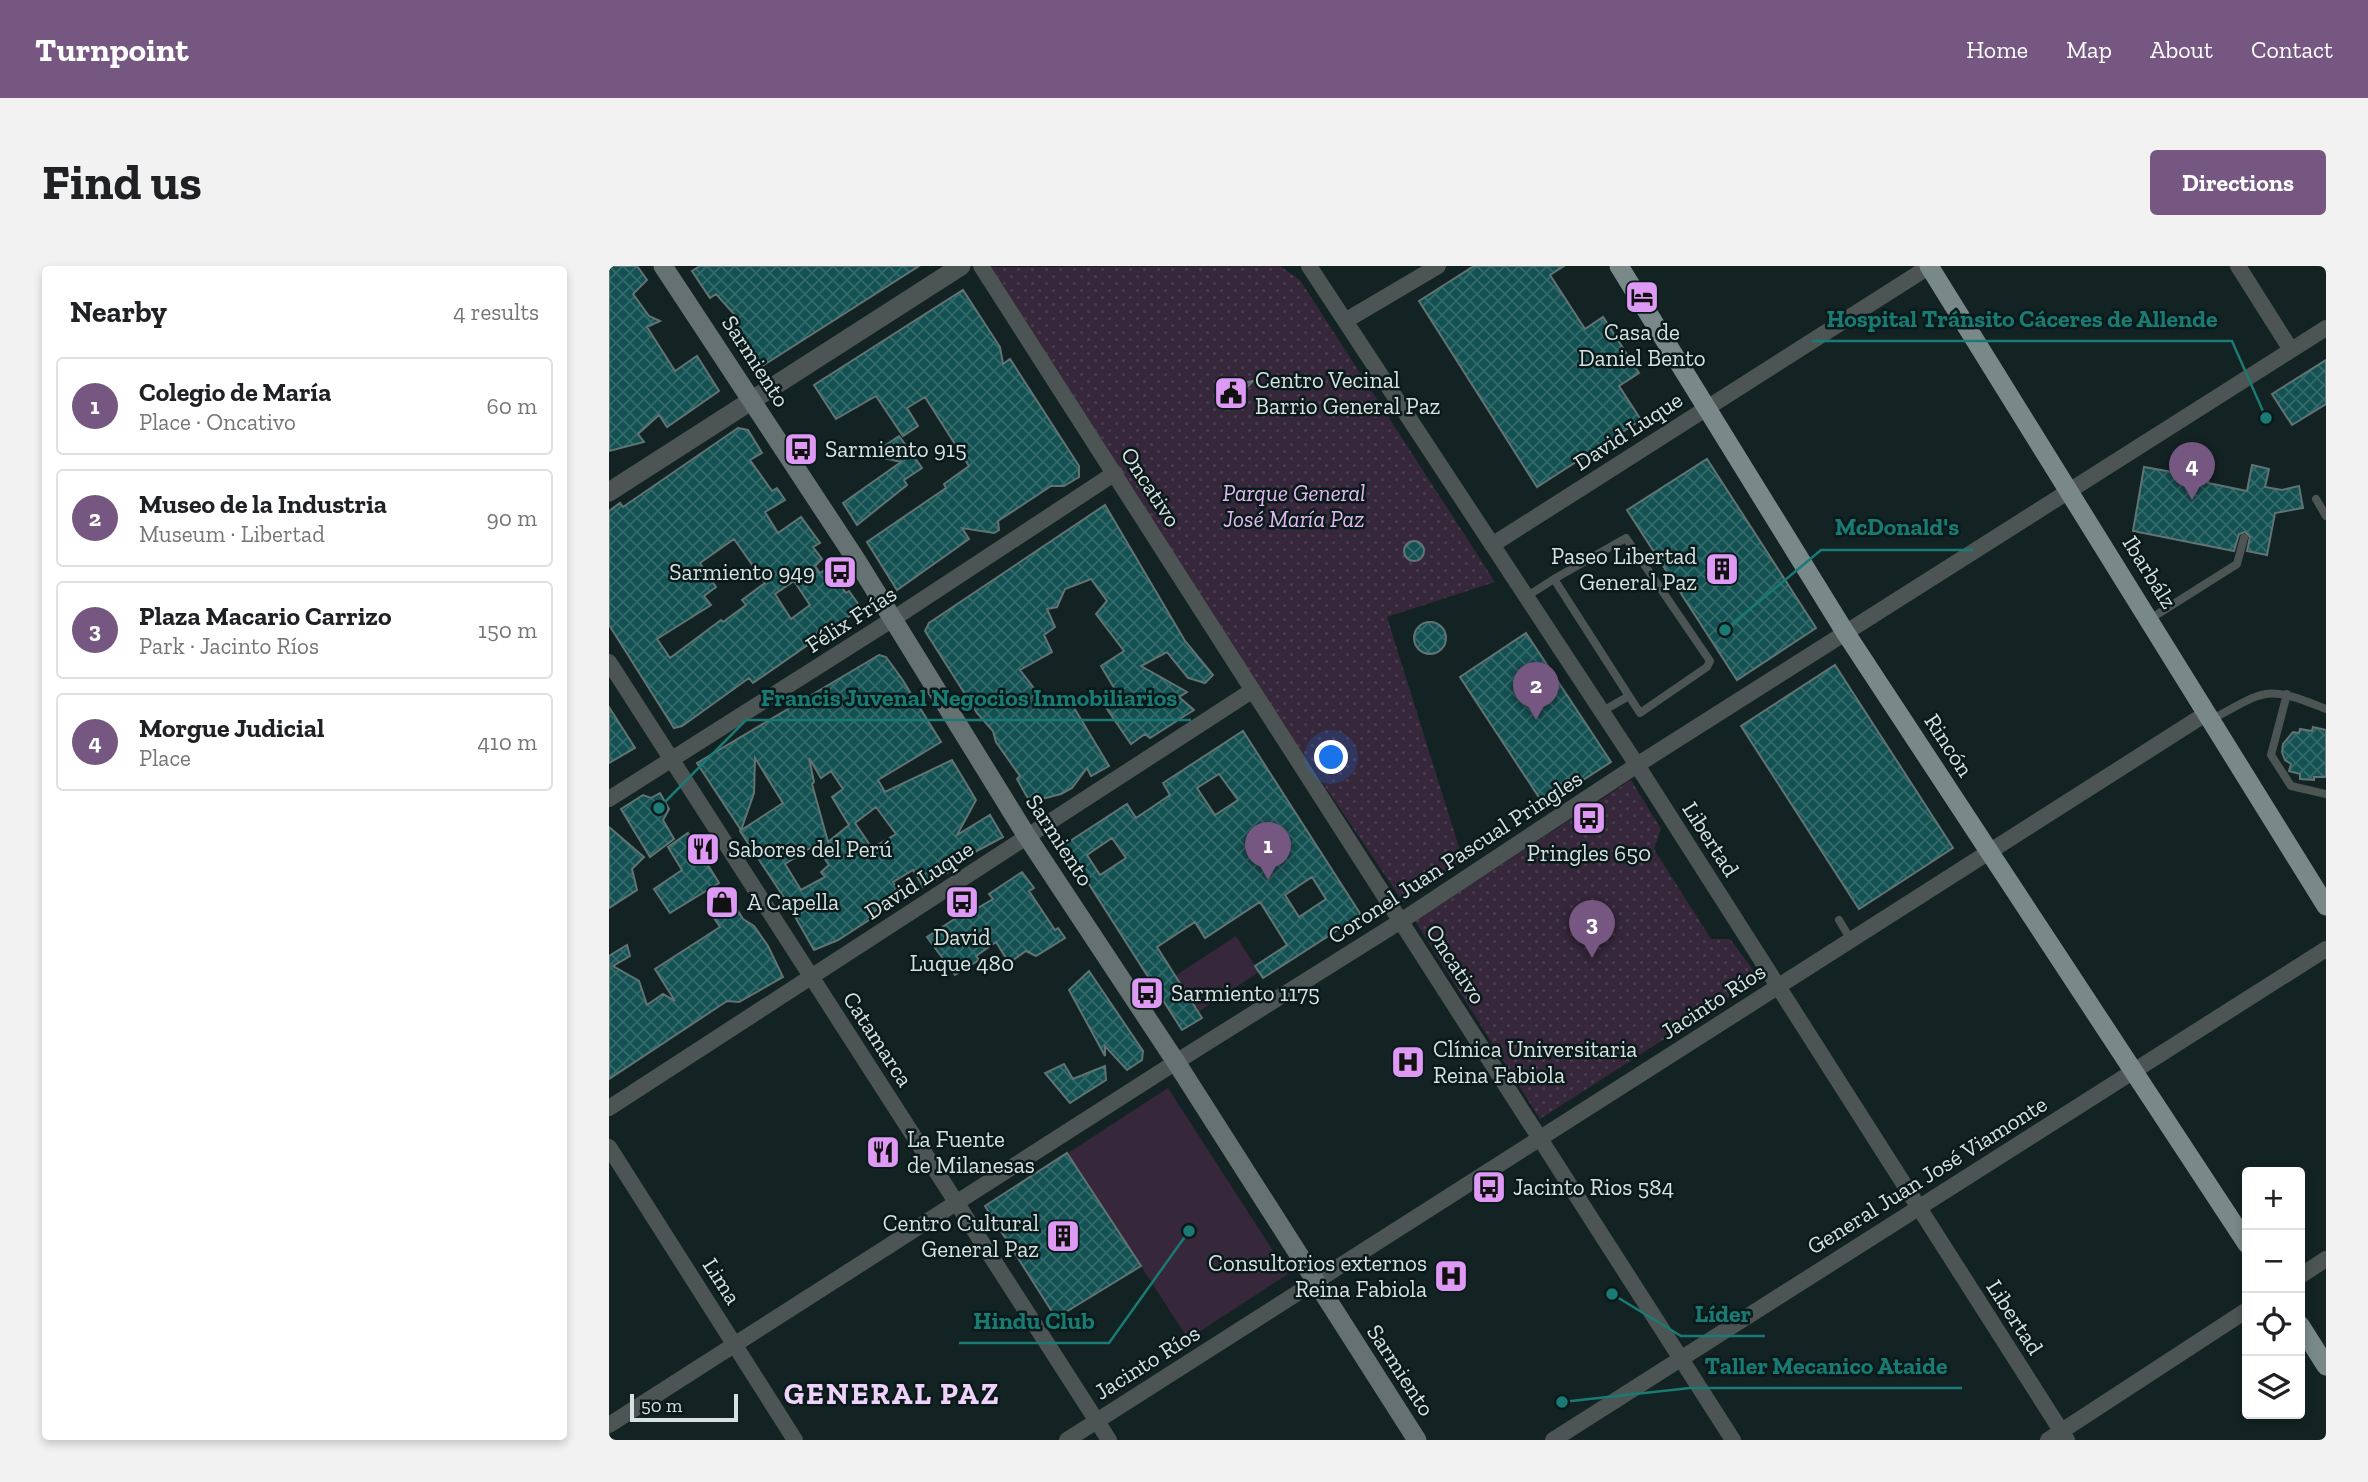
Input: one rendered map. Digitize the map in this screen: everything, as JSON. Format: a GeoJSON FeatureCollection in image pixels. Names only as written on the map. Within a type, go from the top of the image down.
{"type":"FeatureCollection","features":[{"type":"Feature","properties":{"kind":"main road","name":"Sarmiento"},"geometry":{"type":"LineString","coordinates":[[663,266],[753,400],[893,619],[1028,838],[1176,1062],[1417,1440]]}},
{"type":"Feature","properties":{"kind":"main road","name":"Rincón"},"geometry":{"type":"LineString","coordinates":[[1619,266],[1845,632],[2242,1236]]}},
{"type":"Feature","properties":{"kind":"main road","name":"Ibarbálz"},"geometry":{"type":"LineString","coordinates":[[1929,266],[2326,906]]}},
{"type":"Feature","properties":{"kind":"main road"},"geometry":{"type":"LineString","coordinates":[[2305,1333],[2326,1366]]}},
{"type":"Feature","properties":{"kind":"street"},"geometry":{"type":"LineString","coordinates":[[609,492],[961,266]]}},
{"type":"Feature","properties":{"kind":"street","name":"Oncativo"},"geometry":{"type":"LineString","coordinates":[[981,266],[1733,1440]]}},
{"type":"Feature","properties":{"kind":"street","name":"Libertad"},"geometry":{"type":"LineString","coordinates":[[1309,266],[1637,765],[2059,1437]]}},
{"type":"Feature","properties":{"kind":"street"},"geometry":{"type":"LineString","coordinates":[[1345,321],[1438,266]]}},
{"type":"Feature","properties":{"kind":"street","name":"David Luque"},"geometry":{"type":"LineString","coordinates":[[1492,545],[1929,266]]}},
{"type":"Feature","properties":{"kind":"street"},"geometry":{"type":"LineString","coordinates":[[2238,266],[2291,350]]}},
{"type":"Feature","properties":{"kind":"street","name":"Coronel Juan Pascual Pringles"},"geometry":{"type":"LineString","coordinates":[[609,1425],[1401,921],[1845,632],[2326,328]]}},
{"type":"Feature","properties":{"kind":"street","name":"Félix Frías"},"geometry":{"type":"LineString","coordinates":[[609,799],[893,619],[1115,472]]}},
{"type":"Feature","properties":{"kind":"street","name":"Catamarca"},"geometry":{"type":"LineString","coordinates":[[609,662],[1109,1440]]}},
{"type":"Feature","properties":{"kind":"street","name":"David Luque"},"geometry":{"type":"LineString","coordinates":[[609,1108],[1253,690]]}},
{"type":"Feature","properties":{"kind":"street","name":"Jacinto Ríos"},"geometry":{"type":"LineString","coordinates":[[1067,1440],[1990,851],[2209,716]]}},
{"type":"Feature","properties":{"kind":"street","name":"General Juan José Viamonte"},"geometry":{"type":"LineString","coordinates":[[1553,1440],[2326,949]]}},
{"type":"Feature","properties":{"kind":"street","name":"Lima"},"geometry":{"type":"LineString","coordinates":[[609,1147],[795,1440]]}},
{"type":"Feature","properties":{"kind":"street"},"geometry":{"type":"LineString","coordinates":[[2305,1273],[2326,1259]]}},
{"type":"Feature","properties":{"kind":"street"},"geometry":{"type":"LineString","coordinates":[[2059,1437],[2242,1313]]}},
{"type":"Feature","properties":{"kind":"lane"},"geometry":{"type":"LineString","coordinates":[[2316,499],[2326,516]]}},
{"type":"Feature","properties":{"kind":"lane"},"geometry":{"type":"LineString","coordinates":[[1526,597],[1554,579],[1626,538],[1710,661],[1707,667],[1640,713],[1554,579]]}},
{"type":"Feature","properties":{"kind":"lane"},"geometry":{"type":"LineString","coordinates":[[2150,619],[2237,564],[2244,538]]}},
{"type":"Feature","properties":{"kind":"lane"},"geometry":{"type":"LineString","coordinates":[[2209,716],[2258,694],[2287,694],[2326,709]]}},
{"type":"Feature","properties":{"kind":"lane"},"geometry":{"type":"LineString","coordinates":[[2287,694],[2271,755],[2291,786],[2326,794]]}},
{"type":"Feature","properties":{"kind":"lane"},"geometry":{"type":"LineString","coordinates":[[1601,712],[1629,696]]}},
{"type":"Feature","properties":{"kind":"lane"},"geometry":{"type":"LineString","coordinates":[[1839,920],[1851,940]]}},
{"type":"Feature","properties":{"kind":"green space","name":"Parque General José María Paz"},"geometry":{"type":"Polygon","coordinates":[[[1280,266],[1300,280],[1495,582],[1387,617],[1463,860],[1403,902],[1264,696],[991,267],[1280,266]]]}},
{"type":"Feature","properties":{"kind":"green space"},"geometry":{"type":"Polygon","coordinates":[[[1631,780],[1661,829],[1654,849],[1711,939],[1730,939],[1759,978],[1540,1119],[1415,921],[1631,780]]]}},
{"type":"Feature","properties":{"kind":"green space"},"geometry":{"type":"Polygon","coordinates":[[[1236,936],[1259,972],[1198,1012],[1175,976],[1236,936]]]}},
{"type":"Feature","properties":{"kind":"green space"},"geometry":{"type":"Polygon","coordinates":[[[1168,1088],[1288,1274],[1188,1339],[1068,1153],[1168,1088]]]}},
{"type":"Feature","properties":{"kind":"building"},"geometry":{"type":"Polygon","coordinates":[[[609,266],[637,266],[647,280],[633,294],[649,316],[660,321],[647,327],[675,371],[697,356],[719,391],[667,427],[659,415],[638,434],[644,442],[609,451],[609,266]]]}},
{"type":"Feature","properties":{"kind":"building"},"geometry":{"type":"Polygon","coordinates":[[[700,266],[919,266],[756,370],[724,321],[735,315],[716,294],[710,298],[692,271],[700,266]]]}},
{"type":"Feature","properties":{"kind":"building"},"geometry":{"type":"Polygon","coordinates":[[[1474,266],[1564,266],[1550,275],[1585,329],[1603,317],[1639,373],[1619,386],[1641,420],[1537,487],[1419,301],[1474,266]]]}},
{"type":"Feature","properties":{"kind":"building"},"geometry":{"type":"Polygon","coordinates":[[[963,290],[1000,347],[1003,364],[1010,359],[1079,466],[1079,477],[1064,486],[1051,486],[998,521],[999,530],[994,533],[962,528],[969,539],[897,590],[867,542],[946,488],[944,484],[969,466],[925,397],[907,408],[918,426],[903,436],[876,396],[836,419],[814,385],[963,290]]]}},
{"type":"Feature","properties":{"kind":"building"},"geometry":{"type":"Polygon","coordinates":[[[2326,360],[2326,404],[2292,425],[2272,394],[2326,360]]]}},
{"type":"Feature","properties":{"kind":"building","name":"Centro Vecinal Barrio General Paz"},"geometry":{"type":"Polygon","coordinates":[[[1253,381],[1231,403],[1223,407],[1220,388],[1253,381]]]}},
{"type":"Feature","properties":{"kind":"building"},"geometry":{"type":"Polygon","coordinates":[[[738,428],[748,430],[762,453],[750,460],[772,491],[777,488],[785,500],[765,512],[778,533],[801,517],[820,543],[813,547],[822,559],[815,566],[820,573],[828,568],[861,608],[753,683],[749,678],[682,726],[674,728],[609,625],[609,511],[620,503],[623,507],[738,428]],[[734,539],[700,563],[716,587],[704,596],[711,605],[657,639],[670,658],[746,605],[742,600],[765,583],[734,539]],[[794,581],[775,594],[791,619],[810,605],[794,581]]]}},
{"type":"Feature","properties":{"kind":"building"},"geometry":{"type":"Polygon","coordinates":[[[899,436],[922,468],[904,480],[907,485],[857,525],[843,503],[901,462],[871,455],[899,436]]]}},
{"type":"Feature","properties":{"kind":"building","name":"Paseo Libertad General Paz"},"geometry":{"type":"Polygon","coordinates":[[[1707,459],[1816,628],[1737,680],[1627,510],[1707,459]]]}},
{"type":"Feature","properties":{"kind":"building"},"geometry":{"type":"Polygon","coordinates":[[[2192,460],[2211,463],[2208,483],[2247,491],[2252,465],[2269,469],[2265,487],[2282,490],[2299,486],[2303,508],[2275,513],[2267,555],[2247,551],[2250,537],[2245,532],[2239,534],[2234,551],[2133,531],[2144,467],[2189,475],[2192,460]]]}},
{"type":"Feature","properties":{"kind":"building"},"geometry":{"type":"Polygon","coordinates":[[[1105,505],[1185,641],[1213,675],[1205,683],[1188,678],[1167,652],[1141,666],[1187,692],[1179,697],[1194,710],[1150,738],[1145,734],[1131,744],[1105,706],[1119,696],[1101,666],[1124,651],[1096,614],[1107,601],[1091,579],[1065,589],[1057,607],[1047,609],[1055,627],[1044,635],[1052,652],[1020,670],[1046,704],[1055,695],[1070,701],[1109,766],[1091,776],[1087,768],[1072,788],[1061,794],[1030,802],[1017,779],[1020,776],[996,742],[993,731],[977,713],[925,631],[929,623],[1105,505]]]}},
{"type":"Feature","properties":{"kind":"building"},"geometry":{"type":"Polygon","coordinates":[[[1414,541],[1421,544],[1424,551],[1421,558],[1414,561],[1407,558],[1404,551],[1407,544],[1414,541]]]}},
{"type":"Feature","properties":{"kind":"building"},"geometry":{"type":"Polygon","coordinates":[[[1430,622],[1441,627],[1446,638],[1441,649],[1430,654],[1419,649],[1414,638],[1419,627],[1430,622]]]}},
{"type":"Feature","properties":{"kind":"building"},"geometry":{"type":"Polygon","coordinates":[[[1526,633],[1611,762],[1544,805],[1460,677],[1526,633]]]}},
{"type":"Feature","properties":{"kind":"building"},"geometry":{"type":"Polygon","coordinates":[[[879,655],[886,657],[902,679],[941,742],[878,780],[885,792],[952,760],[976,800],[957,835],[990,815],[1003,837],[956,862],[956,868],[923,887],[913,870],[893,882],[900,892],[870,915],[872,918],[838,940],[814,950],[785,899],[740,831],[783,803],[755,758],[754,793],[741,830],[697,763],[879,655]],[[809,758],[814,782],[812,784],[828,842],[849,825],[832,797],[843,789],[831,771],[821,778],[809,758]],[[876,807],[855,823],[872,848],[896,834],[876,807]],[[815,845],[785,864],[801,890],[825,877],[821,872],[829,865],[815,845]]]}},
{"type":"Feature","properties":{"kind":"building"},"geometry":{"type":"Polygon","coordinates":[[[1835,665],[1953,848],[1859,909],[1741,726],[1835,665]]]}},
{"type":"Feature","properties":{"kind":"building"},"geometry":{"type":"Polygon","coordinates":[[[609,707],[635,748],[609,763],[609,707]]]}},
{"type":"Feature","properties":{"kind":"building"},"geometry":{"type":"Polygon","coordinates":[[[2313,727],[2326,730],[2326,777],[2300,779],[2300,774],[2289,771],[2291,764],[2285,760],[2283,744],[2293,732],[2299,733],[2300,729],[2312,731],[2313,727]]]}},
{"type":"Feature","properties":{"kind":"building"},"geometry":{"type":"Polygon","coordinates":[[[1243,731],[1361,915],[1263,978],[1255,966],[1287,945],[1260,902],[1205,938],[1195,922],[1157,947],[1202,1018],[1182,1030],[1064,845],[1127,804],[1136,818],[1170,795],[1163,783],[1243,731]],[[1219,774],[1197,788],[1215,815],[1238,800],[1219,774]],[[1112,838],[1087,855],[1100,875],[1126,858],[1112,838]],[[1312,877],[1285,895],[1299,917],[1326,899],[1312,877]]]}},
{"type":"Feature","properties":{"kind":"building"},"geometry":{"type":"Polygon","coordinates":[[[660,793],[669,809],[663,820],[674,839],[650,857],[621,809],[643,795],[651,798],[660,793]]]}},
{"type":"Feature","properties":{"kind":"building"},"geometry":{"type":"Polygon","coordinates":[[[609,827],[644,857],[632,869],[637,890],[609,908],[609,827]]]}},
{"type":"Feature","properties":{"kind":"building"},"geometry":{"type":"Polygon","coordinates":[[[688,833],[719,883],[670,913],[654,889],[682,870],[668,847],[688,833]]]}},
{"type":"Feature","properties":{"kind":"building"},"geometry":{"type":"Polygon","coordinates":[[[1022,872],[1034,888],[1029,891],[1055,930],[1058,928],[1065,938],[1036,956],[1026,951],[1009,963],[996,942],[976,956],[979,960],[955,975],[927,937],[970,909],[971,912],[993,899],[989,894],[1022,872]]]}},
{"type":"Feature","properties":{"kind":"building"},"geometry":{"type":"Polygon","coordinates":[[[729,896],[743,919],[754,926],[768,946],[783,977],[739,1002],[727,1001],[609,1079],[609,956],[627,945],[630,956],[613,966],[639,981],[647,1005],[663,994],[675,1001],[655,969],[720,927],[710,912],[729,896]]]}},
{"type":"Feature","properties":{"kind":"building"},"geometry":{"type":"Polygon","coordinates":[[[1089,971],[1143,1051],[1142,1060],[1127,1070],[1105,1046],[1105,1056],[1069,990],[1089,971]]]}},
{"type":"Feature","properties":{"kind":"building"},"geometry":{"type":"Polygon","coordinates":[[[1064,1064],[1073,1079],[1105,1066],[1106,1080],[1070,1103],[1045,1073],[1064,1064]]]}},
{"type":"Feature","properties":{"kind":"building","name":"Centro Cultural General Paz"},"geometry":{"type":"Polygon","coordinates":[[[1067,1153],[1141,1266],[1056,1318],[985,1206],[1067,1153]]]}},
{"type":"Feature","properties":{"kind":"place","name":"Casa de Daniel Bento"},"geometry":{"type":"Point","coordinates":[1642,297]}},
{"type":"Feature","properties":{"kind":"place","name":"Centro Vecinal Barrio General Paz"},"geometry":{"type":"Point","coordinates":[1231,393]}},
{"type":"Feature","properties":{"kind":"place","name":"Hospital Tránsito Cáceres de Allende"},"geometry":{"type":"Point","coordinates":[2266,418]}},
{"type":"Feature","properties":{"kind":"place","name":"Sarmiento 915"},"geometry":{"type":"Point","coordinates":[801,449]}},
{"type":"Feature","properties":{"kind":"place","name":"Morgue Judicial"},"geometry":{"type":"Point","coordinates":[2192,500]}},
{"type":"Feature","properties":{"kind":"place","name":"Paseo Libertad General Paz"},"geometry":{"type":"Point","coordinates":[1722,569]}},
{"type":"Feature","properties":{"kind":"place","name":"Sarmiento 949"},"geometry":{"type":"Point","coordinates":[840,572]}},
{"type":"Feature","properties":{"kind":"place","name":"McDonald's"},"geometry":{"type":"Point","coordinates":[1725,630]}},
{"type":"Feature","properties":{"kind":"place","name":"Museo de la Industria"},"geometry":{"type":"Point","coordinates":[1536,720]}},
{"type":"Feature","properties":{"kind":"place","name":"Francis Juvenal Negocios Inmobiliarios"},"geometry":{"type":"Point","coordinates":[659,808]}},
{"type":"Feature","properties":{"kind":"place","name":"Pringles 650"},"geometry":{"type":"Point","coordinates":[1589,818]}},
{"type":"Feature","properties":{"kind":"place","name":"Sabores del Perú"},"geometry":{"type":"Point","coordinates":[703,849]}},
{"type":"Feature","properties":{"kind":"place","name":"Colegio de María"},"geometry":{"type":"Point","coordinates":[1268,880]}},
{"type":"Feature","properties":{"kind":"place","name":"A Capella"},"geometry":{"type":"Point","coordinates":[722,902]}},
{"type":"Feature","properties":{"kind":"place","name":"David Luque 480"},"geometry":{"type":"Point","coordinates":[962,902]}},
{"type":"Feature","properties":{"kind":"place","name":"Plaza Macario Carrizo"},"geometry":{"type":"Point","coordinates":[1592,958]}},
{"type":"Feature","properties":{"kind":"place","name":"Sarmiento 1175"},"geometry":{"type":"Point","coordinates":[1147,993]}},
{"type":"Feature","properties":{"kind":"place","name":"Clínica Universitaria Reina Fabiola"},"geometry":{"type":"Point","coordinates":[1408,1062]}},
{"type":"Feature","properties":{"kind":"place","name":"La Fuente de Milanesas"},"geometry":{"type":"Point","coordinates":[883,1152]}},
{"type":"Feature","properties":{"kind":"place","name":"Jacinto Rios 584"},"geometry":{"type":"Point","coordinates":[1489,1187]}},
{"type":"Feature","properties":{"kind":"place","name":"Hindu Club"},"geometry":{"type":"Point","coordinates":[1189,1231]}},
{"type":"Feature","properties":{"kind":"place","name":"Centro Cultural General Paz"},"geometry":{"type":"Point","coordinates":[1063,1236]}},
{"type":"Feature","properties":{"kind":"place","name":"Consultorios externos Reina Fabiola"},"geometry":{"type":"Point","coordinates":[1451,1276]}},
{"type":"Feature","properties":{"kind":"place","name":"Líder"},"geometry":{"type":"Point","coordinates":[1612,1294]}},
{"type":"Feature","properties":{"kind":"place","name":"Taller Mecanico Ataide"},"geometry":{"type":"Point","coordinates":[1562,1402]}},
{"type":"Feature","properties":{"kind":"district","name":"GENERAL PAZ"},"geometry":{"type":"Point","coordinates":[892,1394]}}]}
